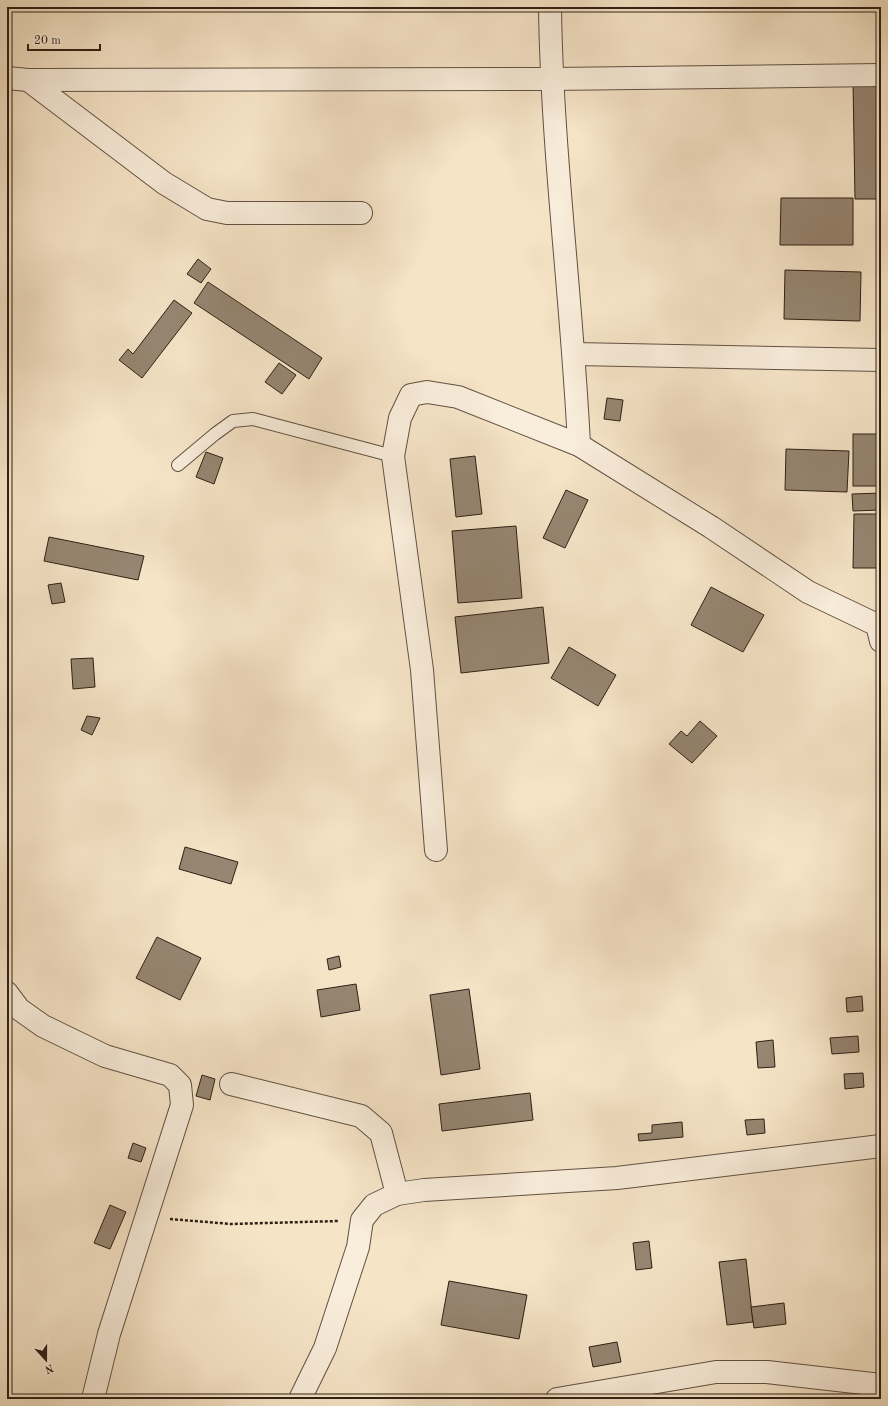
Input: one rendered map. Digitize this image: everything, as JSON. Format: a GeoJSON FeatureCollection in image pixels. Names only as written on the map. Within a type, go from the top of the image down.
{"type":"FeatureCollection","features":[{"type":"Feature","properties":{"kind":"street"},"geometry":{"type":"LineString","coordinates":[[550,7],[551,79],[575,354],[579,445]]}},
{"type":"Feature","properties":{"kind":"street"},"geometry":{"type":"LineString","coordinates":[[17,79],[551,79],[881,75]]}},
{"type":"Feature","properties":{"kind":"street"},"geometry":{"type":"LineString","coordinates":[[17,79],[164,183],[207,209],[227,213],[361,213]]}},
{"type":"Feature","properties":{"kind":"street"},"geometry":{"type":"LineString","coordinates":[[575,354],[881,360]]}},
{"type":"Feature","properties":{"kind":"street"},"geometry":{"type":"LineString","coordinates":[[436,850],[422,670],[393,456],[400,418],[411,395],[428,392],[458,397],[579,445],[711,527],[808,592],[880,630]]}},
{"type":"Feature","properties":{"kind":"street"},"geometry":{"type":"LineString","coordinates":[[7,993],[19,1009],[43,1026],[104,1056],[170,1075],[180,1085],[182,1105],[109,1334],[93,1399]]}},
{"type":"Feature","properties":{"kind":"street"},"geometry":{"type":"LineString","coordinates":[[231,1084],[360,1116],[381,1133],[397,1194]]}},
{"type":"Feature","properties":{"kind":"street"},"geometry":{"type":"LineString","coordinates":[[300,1399],[325,1348],[358,1247],[362,1220],[374,1205],[397,1194],[424,1190],[617,1178],[881,1146]]}},
{"type":"Feature","properties":{"kind":"street"},"geometry":{"type":"LineString","coordinates":[[557,1399],[716,1372],[767,1372],[881,1385]]}},
{"type":"Feature","properties":{"kind":"lane"},"geometry":{"type":"LineString","coordinates":[[178,465],[233,421],[253,419],[393,456]]}},
{"type":"Feature","properties":{"kind":"path"},"geometry":{"type":"LineString","coordinates":[[147,1217],[231,1224],[362,1220]]}},
{"type":"Feature","properties":{"kind":"building"},"geometry":{"type":"Polygon","coordinates":[[[853,83],[881,83],[881,199],[855,199],[853,83]]]}},
{"type":"Feature","properties":{"kind":"building"},"geometry":{"type":"Polygon","coordinates":[[[781,198],[853,198],[853,245],[780,245],[781,198]]]}},
{"type":"Feature","properties":{"kind":"building"},"geometry":{"type":"Polygon","coordinates":[[[198,259],[211,269],[201,283],[187,274],[198,259]]]}},
{"type":"Feature","properties":{"kind":"building"},"geometry":{"type":"Polygon","coordinates":[[[785,270],[861,272],[860,321],[784,319],[785,270]]]}},
{"type":"Feature","properties":{"kind":"building"},"geometry":{"type":"Polygon","coordinates":[[[208,282],[322,358],[309,379],[194,303],[208,282]]]}},
{"type":"Feature","properties":{"kind":"building"},"geometry":{"type":"Polygon","coordinates":[[[174,300],[192,313],[142,378],[119,360],[128,349],[133,354],[174,300]]]}},
{"type":"Feature","properties":{"kind":"building"},"geometry":{"type":"Polygon","coordinates":[[[279,363],[296,375],[282,394],[265,382],[279,363]]]}},
{"type":"Feature","properties":{"kind":"building"},"geometry":{"type":"Polygon","coordinates":[[[607,398],[623,400],[620,421],[604,419],[607,398]]]}},
{"type":"Feature","properties":{"kind":"building"},"geometry":{"type":"Polygon","coordinates":[[[853,434],[881,434],[881,486],[853,486],[853,434]]]}},
{"type":"Feature","properties":{"kind":"building"},"geometry":{"type":"Polygon","coordinates":[[[786,449],[849,451],[847,492],[785,490],[786,449]]]}},
{"type":"Feature","properties":{"kind":"building"},"geometry":{"type":"Polygon","coordinates":[[[206,452],[223,458],[214,484],[196,477],[206,452]]]}},
{"type":"Feature","properties":{"kind":"building"},"geometry":{"type":"Polygon","coordinates":[[[475,456],[482,514],[456,517],[450,459],[475,456]]]}},
{"type":"Feature","properties":{"kind":"building"},"geometry":{"type":"Polygon","coordinates":[[[566,490],[588,500],[565,548],[543,538],[566,490]]]}},
{"type":"Feature","properties":{"kind":"building"},"geometry":{"type":"Polygon","coordinates":[[[881,493],[881,510],[853,511],[852,494],[881,493]]]}},
{"type":"Feature","properties":{"kind":"building"},"geometry":{"type":"Polygon","coordinates":[[[854,514],[881,514],[881,568],[853,568],[854,514]]]}},
{"type":"Feature","properties":{"kind":"building"},"geometry":{"type":"Polygon","coordinates":[[[516,526],[522,598],[458,603],[452,531],[516,526]]]}},
{"type":"Feature","properties":{"kind":"building"},"geometry":{"type":"Polygon","coordinates":[[[49,537],[144,556],[138,580],[44,561],[49,537]]]}},
{"type":"Feature","properties":{"kind":"building"},"geometry":{"type":"Polygon","coordinates":[[[61,583],[65,602],[52,604],[48,585],[61,583]]]}},
{"type":"Feature","properties":{"kind":"building"},"geometry":{"type":"Polygon","coordinates":[[[711,587],[764,615],[743,652],[691,625],[711,587]]]}},
{"type":"Feature","properties":{"kind":"building"},"geometry":{"type":"Polygon","coordinates":[[[543,607],[549,663],[461,673],[455,617],[543,607]]]}},
{"type":"Feature","properties":{"kind":"building"},"geometry":{"type":"Polygon","coordinates":[[[569,647],[616,675],[598,706],[551,678],[569,647]]]}},
{"type":"Feature","properties":{"kind":"building"},"geometry":{"type":"Polygon","coordinates":[[[93,658],[95,687],[73,689],[71,659],[93,658]]]}},
{"type":"Feature","properties":{"kind":"building"},"geometry":{"type":"Polygon","coordinates":[[[87,716],[100,718],[92,735],[81,730],[87,716]]]}},
{"type":"Feature","properties":{"kind":"building"},"geometry":{"type":"Polygon","coordinates":[[[700,721],[717,736],[692,763],[669,744],[681,731],[687,736],[700,721]]]}},
{"type":"Feature","properties":{"kind":"building"},"geometry":{"type":"Polygon","coordinates":[[[185,847],[238,862],[231,884],[179,869],[185,847]]]}},
{"type":"Feature","properties":{"kind":"building"},"geometry":{"type":"Polygon","coordinates":[[[157,937],[201,958],[180,1000],[136,978],[157,937]]]}},
{"type":"Feature","properties":{"kind":"building"},"geometry":{"type":"Polygon","coordinates":[[[339,956],[341,967],[329,970],[327,959],[339,956]]]}},
{"type":"Feature","properties":{"kind":"building"},"geometry":{"type":"Polygon","coordinates":[[[356,984],[360,1010],[321,1017],[317,990],[356,984]]]}},
{"type":"Feature","properties":{"kind":"building"},"geometry":{"type":"Polygon","coordinates":[[[469,989],[480,1069],[441,1075],[430,995],[469,989]]]}},
{"type":"Feature","properties":{"kind":"building"},"geometry":{"type":"Polygon","coordinates":[[[862,996],[863,1011],[847,1012],[846,998],[862,996]]]}},
{"type":"Feature","properties":{"kind":"building"},"geometry":{"type":"Polygon","coordinates":[[[858,1036],[859,1052],[832,1054],[830,1038],[858,1036]]]}},
{"type":"Feature","properties":{"kind":"building"},"geometry":{"type":"Polygon","coordinates":[[[773,1040],[775,1067],[758,1068],[756,1042],[773,1040]]]}},
{"type":"Feature","properties":{"kind":"building"},"geometry":{"type":"Polygon","coordinates":[[[863,1073],[864,1087],[845,1089],[844,1074],[863,1073]]]}},
{"type":"Feature","properties":{"kind":"building"},"geometry":{"type":"Polygon","coordinates":[[[202,1075],[215,1079],[210,1100],[196,1096],[202,1075]]]}},
{"type":"Feature","properties":{"kind":"building"},"geometry":{"type":"Polygon","coordinates":[[[530,1093],[533,1120],[442,1131],[439,1104],[530,1093]]]}},
{"type":"Feature","properties":{"kind":"building"},"geometry":{"type":"Polygon","coordinates":[[[764,1119],[765,1133],[747,1135],[745,1120],[764,1119]]]}},
{"type":"Feature","properties":{"kind":"building"},"geometry":{"type":"Polygon","coordinates":[[[682,1122],[683,1137],[639,1141],[638,1134],[652,1133],[652,1125],[682,1122]]]}},
{"type":"Feature","properties":{"kind":"building"},"geometry":{"type":"Polygon","coordinates":[[[133,1143],[146,1148],[141,1162],[128,1158],[133,1143]]]}},
{"type":"Feature","properties":{"kind":"building"},"geometry":{"type":"Polygon","coordinates":[[[110,1205],[126,1212],[110,1249],[94,1243],[110,1205]]]}},
{"type":"Feature","properties":{"kind":"building"},"geometry":{"type":"Polygon","coordinates":[[[649,1241],[652,1268],[636,1270],[633,1243],[649,1241]]]}},
{"type":"Feature","properties":{"kind":"building"},"geometry":{"type":"Polygon","coordinates":[[[746,1259],[753,1322],[727,1325],[719,1262],[746,1259]]]}},
{"type":"Feature","properties":{"kind":"building"},"geometry":{"type":"Polygon","coordinates":[[[449,1281],[527,1295],[519,1339],[441,1325],[449,1281]]]}},
{"type":"Feature","properties":{"kind":"building"},"geometry":{"type":"Polygon","coordinates":[[[7,1294],[10,1295],[7,1306],[7,1294]]]}},
{"type":"Feature","properties":{"kind":"building"},"geometry":{"type":"Polygon","coordinates":[[[784,1303],[786,1324],[754,1328],[751,1307],[784,1303]]]}},
{"type":"Feature","properties":{"kind":"building"},"geometry":{"type":"Polygon","coordinates":[[[617,1342],[621,1362],[593,1367],[589,1347],[617,1342]]]}}]}
